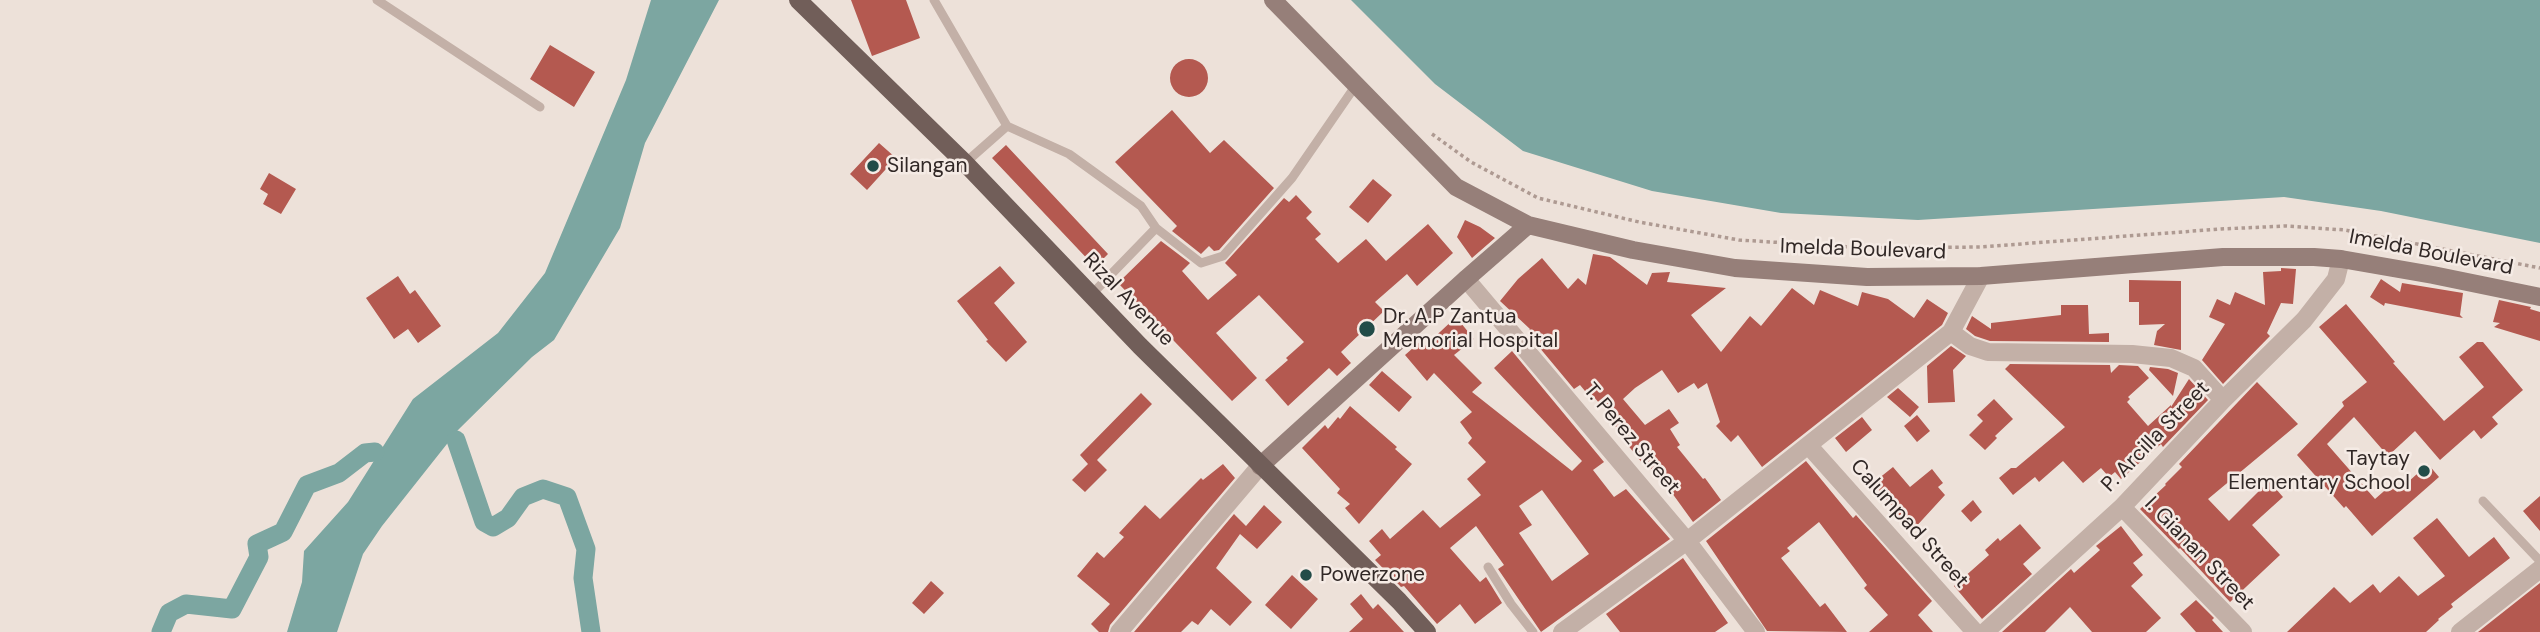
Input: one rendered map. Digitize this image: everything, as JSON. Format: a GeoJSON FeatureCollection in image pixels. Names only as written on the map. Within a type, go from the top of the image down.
{"type":"FeatureCollection","features":[{"type":"Feature","properties":{"kind":"main road","name":"Rizal Avenue"},"geometry":{"type":"LineString","coordinates":[[798,0],[965,163],[1259,466],[1427,632]]}},
{"type":"Feature","properties":{"kind":"main road","name":"Imelda Boulevard"},"geometry":{"type":"LineString","coordinates":[[1273,0],[1456,187],[1528,225],[1633,250],[1735,268],[1867,277],[1981,276],[2255,256],[2341,259],[2540,297]]}},
{"type":"Feature","properties":{"kind":"main road"},"geometry":{"type":"LineString","coordinates":[[1259,466],[1528,225]]}},
{"type":"Feature","properties":{"kind":"street","name":"P. Arcilla Street"},"geometry":{"type":"LineString","coordinates":[[1985,632],[2122,507],[2223,400],[2304,320],[2324,298],[2336,279],[2341,259]]}},
{"type":"Feature","properties":{"kind":"street"},"geometry":{"type":"LineString","coordinates":[[1563,632],[1687,541],[1951,332],[1981,276]]}},
{"type":"Feature","properties":{"kind":"street","name":"T. Perez Street"},"geometry":{"type":"LineString","coordinates":[[1466,279],[1687,541],[1756,632]]}},
{"type":"Feature","properties":{"kind":"street"},"geometry":{"type":"LineString","coordinates":[[1951,332],[1970,346],[1988,352],[2132,354],[2171,358],[2194,368],[2223,400]]}},
{"type":"Feature","properties":{"kind":"street","name":"Calumpad Street"},"geometry":{"type":"LineString","coordinates":[[1809,446],[1975,632]]}},
{"type":"Feature","properties":{"kind":"street"},"geometry":{"type":"LineString","coordinates":[[1119,632],[1259,466]]}},
{"type":"Feature","properties":{"kind":"street","name":"I. Gianan Street"},"geometry":{"type":"LineString","coordinates":[[2122,507],[2243,632]]}},
{"type":"Feature","properties":{"kind":"street"},"geometry":{"type":"LineString","coordinates":[[2460,632],[2540,569]]}},
{"type":"Feature","properties":{"kind":"lane"},"geometry":{"type":"LineString","coordinates":[[377,0],[540,107]]}},
{"type":"Feature","properties":{"kind":"lane"},"geometry":{"type":"LineString","coordinates":[[934,0],[1007,126],[1069,154],[1141,206],[1156,228],[1201,263],[1223,256],[1292,178],[1356,85]]}},
{"type":"Feature","properties":{"kind":"lane"},"geometry":{"type":"LineString","coordinates":[[965,163],[1007,126]]}},
{"type":"Feature","properties":{"kind":"lane"},"geometry":{"type":"LineString","coordinates":[[1091,295],[1156,228]]}},
{"type":"Feature","properties":{"kind":"lane"},"geometry":{"type":"LineString","coordinates":[[2483,501],[2540,561]]}},
{"type":"Feature","properties":{"kind":"lane"},"geometry":{"type":"LineString","coordinates":[[1488,567],[1511,604],[1533,632]]}},
{"type":"Feature","properties":{"kind":"path"},"geometry":{"type":"LineString","coordinates":[[1425,129],[1471,162],[1538,198],[1639,222],[1739,240],[1867,248],[1980,247],[2286,226],[2345,230],[2540,268]]}},
{"type":"Feature","properties":{"kind":"water"},"geometry":{"type":"Polygon","coordinates":[[[651,0],[719,0],[645,143],[620,228],[554,340],[532,357],[458,430],[382,526],[363,554],[337,632],[287,632],[302,582],[304,551],[348,502],[413,399],[498,333],[545,273],[626,80],[651,0]]]}},
{"type":"Feature","properties":{"kind":"water"},"geometry":{"type":"Polygon","coordinates":[[[1351,0],[2540,0],[2540,243],[2381,211],[2284,197],[1918,220],[1781,213],[1652,191],[1523,151],[1435,84],[1351,0]]]}},
{"type":"Feature","properties":{"kind":"building"},"geometry":{"type":"Polygon","coordinates":[[[851,0],[906,0],[920,38],[872,56],[851,0]]]}},
{"type":"Feature","properties":{"kind":"building"},"geometry":{"type":"Polygon","coordinates":[[[550,45],[595,72],[574,107],[530,79],[550,45]]]}},
{"type":"Feature","properties":{"kind":"building"},"geometry":{"type":"Polygon","coordinates":[[[1189,59],[1202,65],[1208,78],[1202,91],[1189,97],[1176,91],[1170,78],[1176,65],[1189,59]]]}},
{"type":"Feature","properties":{"kind":"building"},"geometry":{"type":"Polygon","coordinates":[[[1172,110],[1210,153],[1224,140],[1274,188],[1219,250],[1214,251],[1209,246],[1201,254],[1172,231],[1177,226],[1115,162],[1172,110]]]}},
{"type":"Feature","properties":{"kind":"building","name":"Silangan"},"geometry":{"type":"Polygon","coordinates":[[[879,143],[896,158],[867,190],[850,174],[879,143]]]}},
{"type":"Feature","properties":{"kind":"building"},"geometry":{"type":"Polygon","coordinates":[[[1006,145],[1108,254],[1095,267],[992,158],[1006,145]]]}},
{"type":"Feature","properties":{"kind":"building"},"geometry":{"type":"Polygon","coordinates":[[[269,173],[296,189],[281,214],[263,204],[268,194],[260,189],[269,173]]]}},
{"type":"Feature","properties":{"kind":"building"},"geometry":{"type":"Polygon","coordinates":[[[1373,179],[1392,195],[1368,223],[1349,207],[1373,179]]]}},
{"type":"Feature","properties":{"kind":"building"},"geometry":{"type":"Polygon","coordinates":[[[1296,195],[1312,212],[1306,218],[1321,234],[1315,239],[1338,263],[1366,239],[1386,261],[1428,224],[1453,253],[1417,286],[1407,274],[1375,302],[1384,311],[1341,352],[1351,363],[1337,376],[1329,368],[1288,406],[1265,380],[1304,342],[1259,295],[1216,333],[1257,378],[1232,401],[1118,283],[1161,241],[1190,263],[1182,271],[1208,300],[1237,275],[1225,263],[1284,198],[1289,202],[1296,195]]]}},
{"type":"Feature","properties":{"kind":"building"},"geometry":{"type":"Polygon","coordinates":[[[1465,220],[1495,238],[1472,258],[1457,237],[1465,220]]]}},
{"type":"Feature","properties":{"kind":"building"},"geometry":{"type":"Polygon","coordinates":[[[1593,254],[1610,257],[1647,285],[1652,273],[1670,272],[1667,282],[1726,288],[1691,315],[1721,352],[1750,316],[1761,326],[1792,288],[1814,305],[1820,290],[1858,306],[1862,292],[1888,299],[1914,318],[1927,299],[1948,313],[1942,325],[1762,467],[1738,435],[1731,442],[1716,426],[1720,422],[1707,383],[1698,389],[1694,383],[1678,393],[1662,370],[1635,388],[1623,399],[1645,425],[1669,409],[1679,423],[1670,429],[1680,445],[1677,447],[1721,500],[1693,522],[1672,493],[1627,444],[1629,443],[1611,421],[1613,419],[1587,389],[1585,391],[1580,385],[1574,389],[1529,335],[1530,329],[1500,301],[1518,279],[1542,258],[1568,289],[1578,278],[1586,285],[1593,254]]]}},
{"type":"Feature","properties":{"kind":"building"},"geometry":{"type":"Polygon","coordinates":[[[1000,266],[1015,283],[994,303],[1027,342],[1006,362],[986,341],[988,340],[957,301],[1000,266]]]}},
{"type":"Feature","properties":{"kind":"building"},"geometry":{"type":"Polygon","coordinates":[[[2281,268],[2296,269],[2293,304],[2281,303],[2267,333],[2270,336],[2223,384],[2202,360],[2225,324],[2209,317],[2217,299],[2230,305],[2235,292],[2265,305],[2263,272],[2281,271],[2281,268]]]}},
{"type":"Feature","properties":{"kind":"building"},"geometry":{"type":"Polygon","coordinates":[[[398,276],[410,294],[415,290],[441,326],[418,343],[408,329],[394,339],[366,298],[398,276]]]}},
{"type":"Feature","properties":{"kind":"building"},"geometry":{"type":"Polygon","coordinates":[[[2381,279],[2400,292],[2402,283],[2463,293],[2460,315],[2463,318],[2385,303],[2384,306],[2370,297],[2381,279]]]}},
{"type":"Feature","properties":{"kind":"building"},"geometry":{"type":"Polygon","coordinates":[[[2129,280],[2181,281],[2181,350],[2154,345],[2157,331],[2165,324],[2139,325],[2139,302],[2129,302],[2129,280]]]}},
{"type":"Feature","properties":{"kind":"building"},"geometry":{"type":"Polygon","coordinates":[[[2499,300],[2531,307],[2530,309],[2540,312],[2540,341],[2494,327],[2500,323],[2493,322],[2499,300]]]}},
{"type":"Feature","properties":{"kind":"building"},"geometry":{"type":"Polygon","coordinates":[[[2346,304],[2444,421],[2484,387],[2459,357],[2477,342],[2483,342],[2523,390],[2492,417],[2498,424],[2481,439],[2474,430],[2440,460],[2415,431],[2388,456],[2354,417],[2327,444],[2375,499],[2391,485],[2397,492],[2428,464],[2439,477],[2372,536],[2297,455],[2344,406],[2342,402],[2367,382],[2319,327],[2346,304]]]}},
{"type":"Feature","properties":{"kind":"building"},"geometry":{"type":"Polygon","coordinates":[[[2061,305],[2088,305],[2089,334],[2109,333],[2109,342],[1990,341],[1975,336],[1966,329],[1972,316],[1991,329],[1991,323],[2061,315],[2061,305]]]}},
{"type":"Feature","properties":{"kind":"building"},"geometry":{"type":"Polygon","coordinates":[[[1456,317],[1474,339],[1454,355],[1482,383],[1472,392],[1572,471],[1582,461],[1494,368],[1512,351],[1604,462],[1593,470],[1614,497],[1626,489],[1670,539],[1541,632],[1498,569],[1504,565],[1476,526],[1450,548],[1480,582],[1486,577],[1502,603],[1475,624],[1460,604],[1437,624],[1404,586],[1401,587],[1375,560],[1381,555],[1369,541],[1382,529],[1390,539],[1423,510],[1440,528],[1481,495],[1467,479],[1486,462],[1468,443],[1472,438],[1460,422],[1472,412],[1434,373],[1427,381],[1405,355],[1421,341],[1425,346],[1456,317]],[[1542,490],[1519,506],[1532,525],[1519,533],[1552,581],[1589,554],[1542,490]]]}},
{"type":"Feature","properties":{"kind":"building"},"geometry":{"type":"Polygon","coordinates":[[[1951,346],[1966,356],[1953,370],[1955,402],[1928,403],[1927,366],[1951,346]]]}},
{"type":"Feature","properties":{"kind":"building"},"geometry":{"type":"Polygon","coordinates":[[[2010,364],[2110,365],[2111,373],[2119,365],[2138,366],[2149,378],[2128,397],[2130,399],[2127,402],[2148,426],[2171,407],[2189,379],[2208,400],[2163,447],[2161,444],[2121,479],[2115,472],[2109,477],[2101,468],[2083,483],[2063,461],[2039,482],[2035,477],[2013,495],[1999,478],[2011,468],[2016,468],[2065,427],[2005,369],[2010,364]]]}},
{"type":"Feature","properties":{"kind":"building"},"geometry":{"type":"Polygon","coordinates":[[[2150,367],[2178,373],[2173,396],[2149,370],[2150,367]]]}},
{"type":"Feature","properties":{"kind":"building"},"geometry":{"type":"Polygon","coordinates":[[[1382,371],[1412,397],[1399,412],[1369,385],[1382,371]]]}},
{"type":"Feature","properties":{"kind":"building"},"geometry":{"type":"Polygon","coordinates":[[[2257,382],[2298,424],[2208,499],[2229,521],[2269,481],[2283,497],[2252,525],[2280,555],[2230,602],[2140,509],[2166,485],[2182,467],[2179,464],[2257,382]]]}},
{"type":"Feature","properties":{"kind":"building"},"geometry":{"type":"Polygon","coordinates":[[[1898,388],[1919,407],[1910,417],[1887,397],[1898,388]]]}},
{"type":"Feature","properties":{"kind":"building"},"geometry":{"type":"Polygon","coordinates":[[[1141,393],[1152,404],[1097,460],[1107,470],[1085,492],[1072,480],[1088,464],[1080,455],[1141,393]]]}},
{"type":"Feature","properties":{"kind":"building"},"geometry":{"type":"Polygon","coordinates":[[[1994,399],[2013,419],[1985,450],[1969,435],[1983,421],[1977,415],[1994,399]]]}},
{"type":"Feature","properties":{"kind":"building"},"geometry":{"type":"Polygon","coordinates":[[[1350,406],[1397,447],[1395,449],[1412,464],[1359,524],[1345,508],[1350,504],[1337,493],[1340,489],[1302,448],[1325,425],[1328,429],[1338,417],[1340,419],[1350,406]]]}},
{"type":"Feature","properties":{"kind":"building"},"geometry":{"type":"Polygon","coordinates":[[[1917,415],[1930,431],[1917,442],[1904,426],[1917,415]]]}},
{"type":"Feature","properties":{"kind":"building"},"geometry":{"type":"Polygon","coordinates":[[[1862,417],[1872,430],[1846,452],[1835,438],[1862,417]]]}},
{"type":"Feature","properties":{"kind":"building"},"geometry":{"type":"Polygon","coordinates":[[[1806,461],[1853,518],[1856,515],[1932,601],[1918,615],[1933,632],[1869,632],[1888,615],[1864,588],[1867,585],[1819,522],[1787,548],[1790,551],[1781,558],[1820,607],[1825,603],[1847,632],[1767,631],[1706,541],[1806,461]]]}},
{"type":"Feature","properties":{"kind":"building"},"geometry":{"type":"Polygon","coordinates":[[[1223,464],[1235,478],[1110,625],[1108,632],[1099,632],[1091,624],[1110,604],[1077,576],[1097,552],[1104,558],[1124,537],[1119,533],[1145,505],[1160,519],[1201,478],[1203,480],[1223,464]]]}},
{"type":"Feature","properties":{"kind":"building"},"geometry":{"type":"Polygon","coordinates":[[[1893,467],[1910,487],[1932,469],[1943,483],[1938,487],[1945,495],[1912,531],[1873,483],[1893,467]]]}},
{"type":"Feature","properties":{"kind":"building"},"geometry":{"type":"Polygon","coordinates":[[[2540,496],[2540,531],[2523,511],[2540,496]]]}},
{"type":"Feature","properties":{"kind":"building"},"geometry":{"type":"Polygon","coordinates":[[[1973,500],[1982,512],[1971,522],[1961,511],[1973,500]]]}},
{"type":"Feature","properties":{"kind":"building"},"geometry":{"type":"Polygon","coordinates":[[[1264,505],[1282,522],[1257,549],[1240,534],[1216,568],[1252,602],[1230,626],[1211,609],[1198,625],[1192,621],[1181,632],[1134,632],[1234,514],[1246,526],[1264,505]]]}},
{"type":"Feature","properties":{"kind":"building"},"geometry":{"type":"Polygon","coordinates":[[[2437,518],[2469,557],[2494,537],[2510,558],[2451,604],[2453,607],[2426,632],[2287,632],[2334,587],[2350,603],[2373,584],[2380,593],[2399,576],[2418,596],[2445,576],[2413,538],[2437,518]]]}},
{"type":"Feature","properties":{"kind":"building"},"geometry":{"type":"Polygon","coordinates":[[[2020,524],[2041,548],[2023,564],[2032,574],[1982,619],[1954,586],[1989,555],[1985,550],[2020,524]]]}},
{"type":"Feature","properties":{"kind":"building"},"geometry":{"type":"Polygon","coordinates":[[[2121,526],[2143,555],[2133,563],[2143,575],[2131,586],[2161,618],[2146,632],[2092,632],[2070,607],[2045,632],[2002,632],[2071,569],[2074,573],[2100,550],[2096,546],[2121,526]]]}},
{"type":"Feature","properties":{"kind":"building"},"geometry":{"type":"Polygon","coordinates":[[[1683,558],[1728,623],[1715,632],[1620,632],[1606,614],[1683,558]]]}},
{"type":"Feature","properties":{"kind":"building"},"geometry":{"type":"Polygon","coordinates":[[[1292,575],[1318,599],[1291,629],[1265,605],[1292,575]]]}},
{"type":"Feature","properties":{"kind":"building"},"geometry":{"type":"Polygon","coordinates":[[[931,581],[944,593],[924,614],[912,603],[931,581]]]}},
{"type":"Feature","properties":{"kind":"building"},"geometry":{"type":"Polygon","coordinates":[[[2540,583],[2540,632],[2478,632],[2540,583]]]}},
{"type":"Feature","properties":{"kind":"building"},"geometry":{"type":"Polygon","coordinates":[[[1361,594],[1373,609],[1378,604],[1404,632],[1349,632],[1363,619],[1350,604],[1361,594]]]}},
{"type":"Feature","properties":{"kind":"building"},"geometry":{"type":"Polygon","coordinates":[[[2196,600],[2214,618],[2212,620],[2223,632],[2196,632],[2180,614],[2196,600]]]}},
{"type":"Feature","properties":{"kind":"waterway"},"geometry":{"type":"LineString","coordinates":[[456,440],[484,522],[493,527],[508,518],[523,497],[543,489],[567,497],[586,549],[583,578],[591,632]]}},
{"type":"Feature","properties":{"kind":"waterway"},"geometry":{"type":"LineString","coordinates":[[161,632],[169,613],[186,604],[232,609],[259,557],[257,544],[283,532],[307,485],[339,473],[365,453],[375,452]]}},
{"type":"Feature","properties":{"kind":"place","name":"Silangan"},"geometry":{"type":"Point","coordinates":[873,166]}},
{"type":"Feature","properties":{"kind":"place","name":"Dr. A.P Zantua Memorial Hospital"},"geometry":{"type":"Point","coordinates":[1367,329]}},
{"type":"Feature","properties":{"kind":"place","name":"Taytay Elementary School"},"geometry":{"type":"Point","coordinates":[2424,471]}},
{"type":"Feature","properties":{"kind":"place","name":"Powerzone"},"geometry":{"type":"Point","coordinates":[1306,575]}}]}
